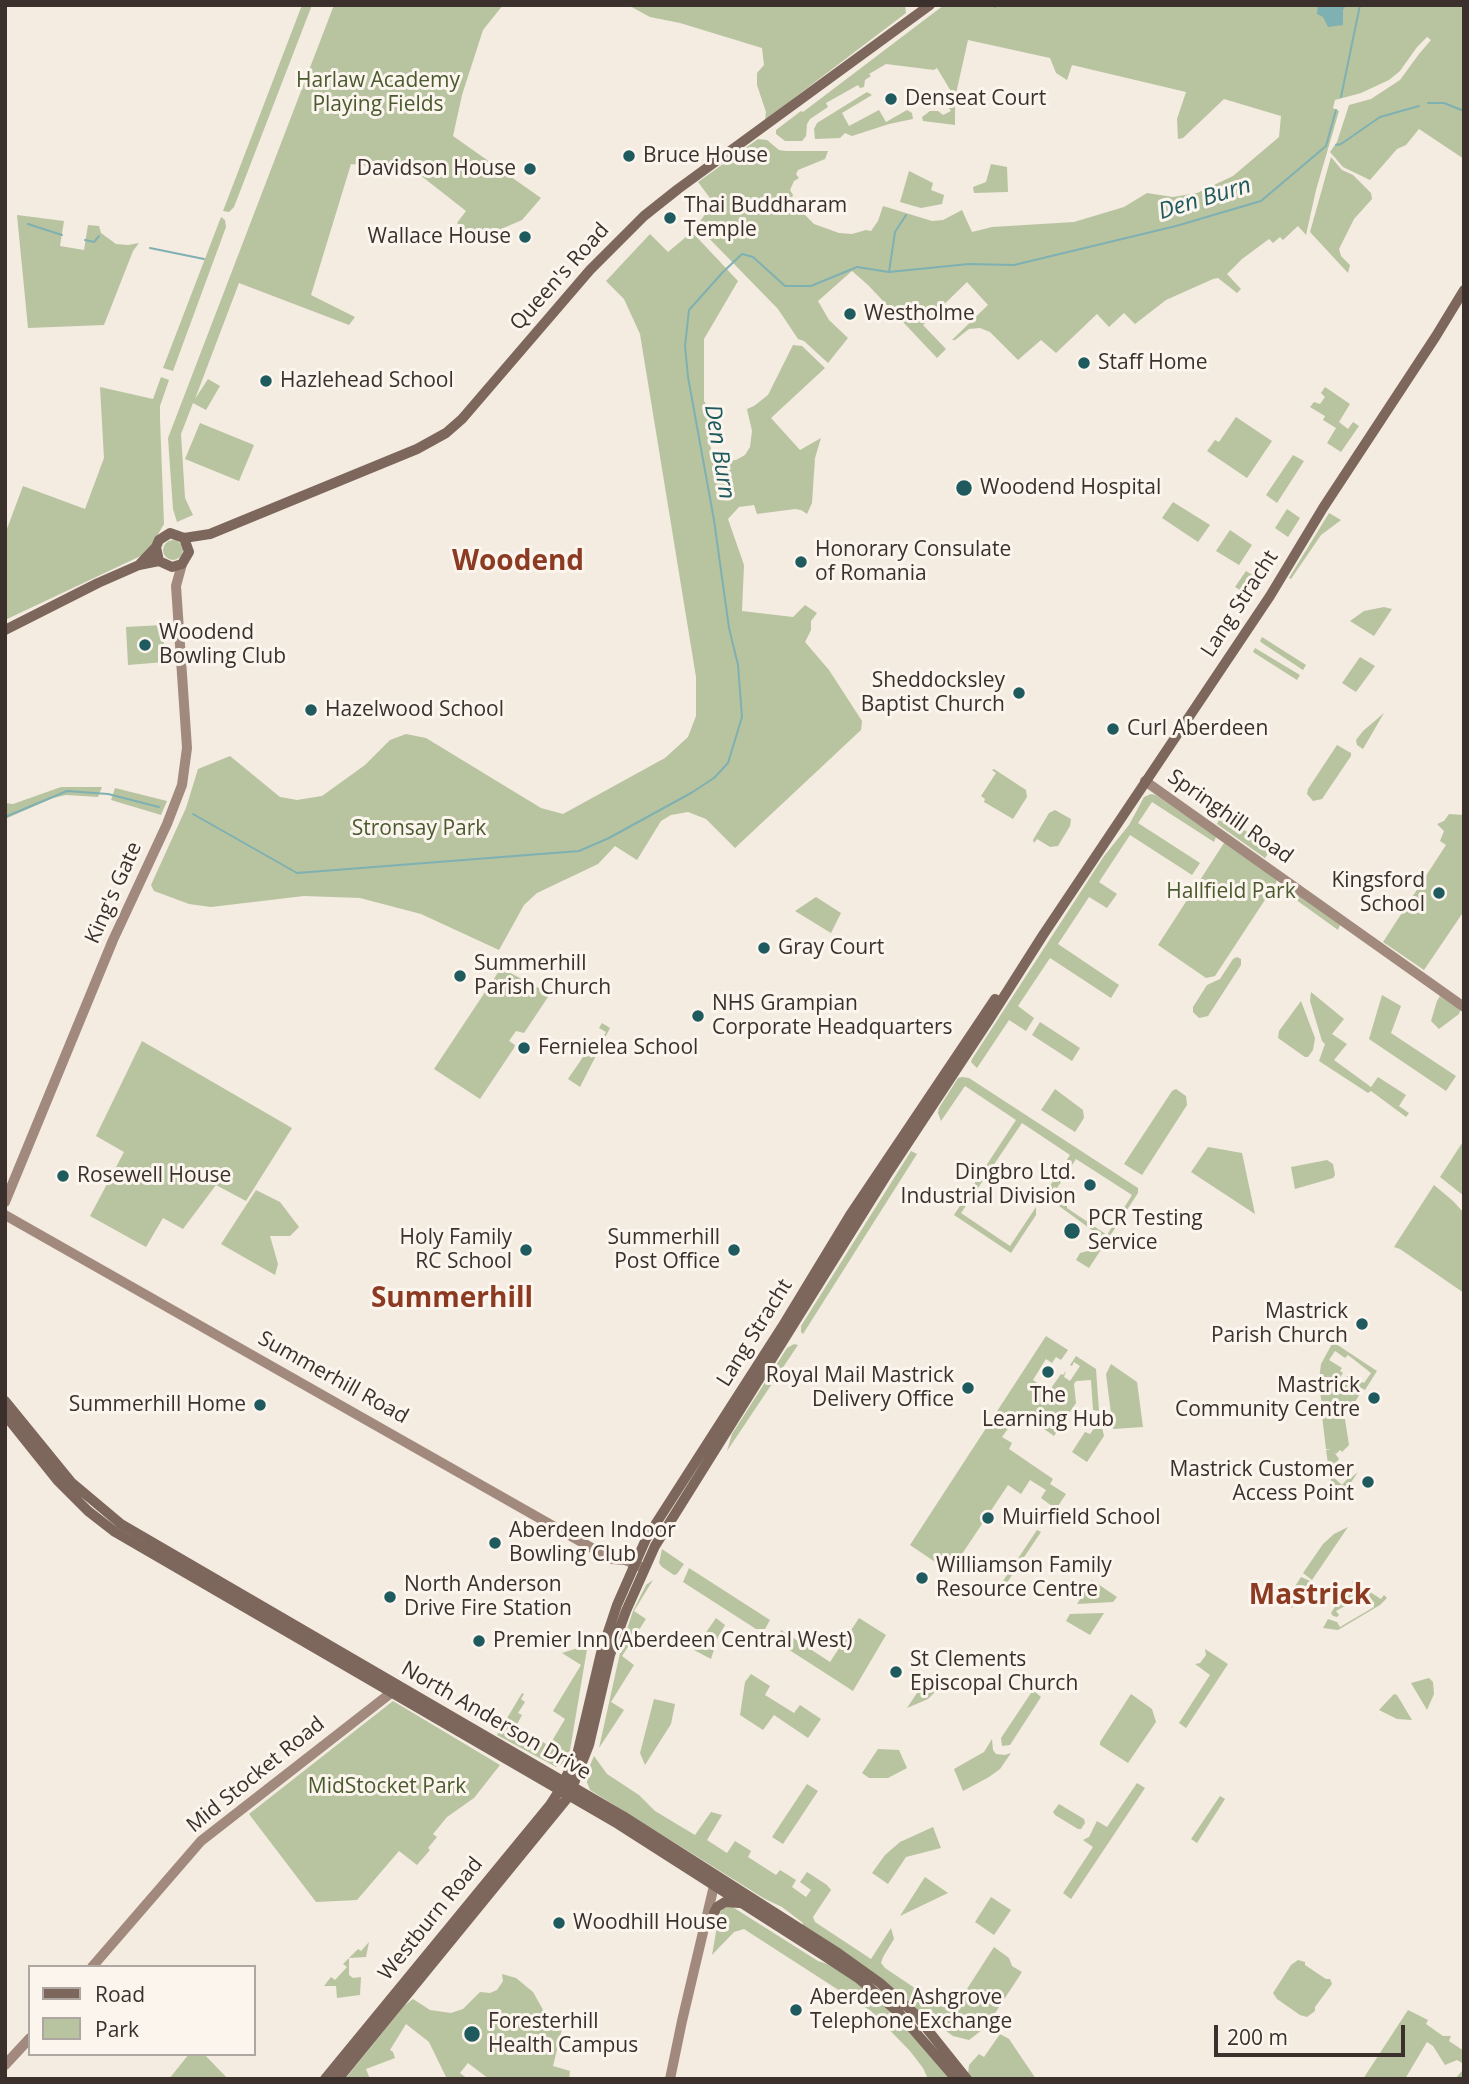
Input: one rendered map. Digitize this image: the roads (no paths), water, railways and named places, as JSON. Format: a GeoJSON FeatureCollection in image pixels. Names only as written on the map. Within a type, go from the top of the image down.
{"type":"FeatureCollection","features":[{"type":"Feature","properties":{"kind":"main road","name":"Queen's Road"},"geometry":{"type":"LineString","coordinates":[[184,538],[210,534],[417,449],[446,433],[463,419],[565,297],[634,226],[672,193],[765,128],[926,8]]}},
{"type":"Feature","properties":{"kind":"main road","name":"Lang Stracht"},"geometry":{"type":"LineString","coordinates":[[566,1789],[589,1745],[610,1655],[639,1566],[655,1546],[873,1197],[1043,934],[1270,596],[1323,508],[1464,290]]}},
{"type":"Feature","properties":{"kind":"main road"},"geometry":{"type":"LineString","coordinates":[[5,630],[139,565],[161,563],[172,567],[182,564],[189,552],[184,538],[174,533],[165,535],[139,565]]}},
{"type":"Feature","properties":{"kind":"main road","name":"Queen's Road"},"geometry":{"type":"LineString","coordinates":[[189,552],[210,534]]}},
{"type":"Feature","properties":{"kind":"main road"},"geometry":{"type":"LineString","coordinates":[[156,547],[161,563]]}},
{"type":"Feature","properties":{"kind":"main road","name":"North Anderson Drive"},"geometry":{"type":"LineString","coordinates":[[5,1401],[71,1482],[121,1524],[395,1690]]}},
{"type":"Feature","properties":{"kind":"main road","name":"North Anderson Drive"},"geometry":{"type":"LineString","coordinates":[[5,1415],[57,1480],[88,1511],[115,1532],[566,1789],[838,1952],[880,1983],[921,2021],[967,2079]]}},
{"type":"Feature","properties":{"kind":"main road","name":"Westburn Road"},"geometry":{"type":"LineString","coordinates":[[325,2079],[566,1789]]}},
{"type":"Feature","properties":{"kind":"main road","name":"Westburn Road"},"geometry":{"type":"LineString","coordinates":[[338,2079],[566,1789]]}},
{"type":"Feature","properties":{"kind":"main road","name":"North Anderson Drive"},"geometry":{"type":"LineString","coordinates":[[720,1883],[748,1907],[872,1989],[910,2024],[956,2079]]}},
{"type":"Feature","properties":{"kind":"main road"},"geometry":{"type":"LineString","coordinates":[[714,1913],[721,1904],[731,1901],[748,1907]]}},
{"type":"Feature","properties":{"kind":"street","name":"King's Gate"},"geometry":{"type":"LineString","coordinates":[[161,563],[176,586]]}},
{"type":"Feature","properties":{"kind":"street","name":"King's Gate"},"geometry":{"type":"LineString","coordinates":[[5,1202],[122,919],[167,824],[182,785],[187,748],[176,586],[182,564]]}},
{"type":"Feature","properties":{"kind":"street","name":"Springhill Road"},"geometry":{"type":"LineString","coordinates":[[1145,781],[1464,1007]]}},
{"type":"Feature","properties":{"kind":"street","name":"Summerhill Road"},"geometry":{"type":"LineString","coordinates":[[5,1215],[599,1552],[612,1559],[639,1566]]}},
{"type":"Feature","properties":{"kind":"street","name":"Mid Stocket Road"},"geometry":{"type":"LineString","coordinates":[[94,1965],[201,1841],[395,1690]]}},
{"type":"Feature","properties":{"kind":"street"},"geometry":{"type":"LineString","coordinates":[[670,2078],[720,1883]]}},
{"type":"Feature","properties":{"kind":"street"},"geometry":{"type":"LineString","coordinates":[[670,2078],[682,2021],[720,1883]]}},
{"type":"Feature","properties":{"kind":"street"},"geometry":{"type":"LineString","coordinates":[[5,2065],[28,2040]]}},
{"type":"Feature","properties":{"kind":"water"},"geometry":{"type":"Polygon","coordinates":[[[1318,5],[1346,5],[1343,10],[1343,25],[1328,27],[1323,17],[1317,14],[1318,5]]]}},
{"type":"Feature","properties":{"kind":"waterway","name":"Den Burn"},"geometry":{"type":"LineString","coordinates":[[1341,97],[1360,5]]}},
{"type":"Feature","properties":{"kind":"waterway"},"geometry":{"type":"LineString","coordinates":[[1428,103],[1444,103],[1464,111]]}},
{"type":"Feature","properties":{"kind":"waterway"},"geometry":{"type":"LineString","coordinates":[[1336,145],[1380,117],[1419,106]]}},
{"type":"Feature","properties":{"kind":"waterway","name":"Den Burn"},"geometry":{"type":"LineString","coordinates":[[193,814],[297,873],[579,851],[609,838],[691,793],[714,778],[728,763],[742,717],[738,665],[729,628],[685,346],[689,310],[723,272],[742,254],[753,257],[785,286],[811,286],[857,267],[889,272],[969,264],[1014,265],[1176,226],[1261,201],[1326,146],[1336,110]]}},
{"type":"Feature","properties":{"kind":"waterway"},"geometry":{"type":"LineString","coordinates":[[889,272],[895,232],[906,215]]}},
{"type":"Feature","properties":{"kind":"waterway"},"geometry":{"type":"LineString","coordinates":[[28,224],[62,235]]}},
{"type":"Feature","properties":{"kind":"waterway"},"geometry":{"type":"LineString","coordinates":[[85,240],[94,242],[99,236]]}},
{"type":"Feature","properties":{"kind":"waterway"},"geometry":{"type":"LineString","coordinates":[[150,248],[204,259]]}},
{"type":"Feature","properties":{"kind":"waterway","name":"Den Burn"},"geometry":{"type":"LineString","coordinates":[[5,817],[67,791],[108,794],[159,807]]}},
{"type":"Feature","properties":{"kind":"place","name":"Denseat Court"},"geometry":{"type":"Point","coordinates":[891,99]}},
{"type":"Feature","properties":{"kind":"place","name":"Bruce House"},"geometry":{"type":"Point","coordinates":[629,156]}},
{"type":"Feature","properties":{"kind":"place","name":"Davidson House"},"geometry":{"type":"Point","coordinates":[530,169]}},
{"type":"Feature","properties":{"kind":"place","name":"Thai Buddharam Temple"},"geometry":{"type":"Point","coordinates":[670,218]}},
{"type":"Feature","properties":{"kind":"place","name":"Wallace House"},"geometry":{"type":"Point","coordinates":[525,237]}},
{"type":"Feature","properties":{"kind":"place","name":"Westholme"},"geometry":{"type":"Point","coordinates":[850,314]}},
{"type":"Feature","properties":{"kind":"place","name":"Staff Home"},"geometry":{"type":"Point","coordinates":[1084,363]}},
{"type":"Feature","properties":{"kind":"place","name":"Hazlehead School"},"geometry":{"type":"Point","coordinates":[266,381]}},
{"type":"Feature","properties":{"kind":"place","name":"Woodend Hospital"},"geometry":{"type":"Point","coordinates":[964,488]}},
{"type":"Feature","properties":{"kind":"place","name":"Honorary Consulate of Romania"},"geometry":{"type":"Point","coordinates":[801,562]}},
{"type":"Feature","properties":{"kind":"place","name":"Woodend Bowling Club"},"geometry":{"type":"Point","coordinates":[145,645]}},
{"type":"Feature","properties":{"kind":"place","name":"Sheddocksley Baptist Church"},"geometry":{"type":"Point","coordinates":[1019,693]}},
{"type":"Feature","properties":{"kind":"place","name":"Hazelwood School"},"geometry":{"type":"Point","coordinates":[311,710]}},
{"type":"Feature","properties":{"kind":"place","name":"Curl Aberdeen"},"geometry":{"type":"Point","coordinates":[1113,729]}},
{"type":"Feature","properties":{"kind":"place","name":"Kingsford School"},"geometry":{"type":"Point","coordinates":[1439,893]}},
{"type":"Feature","properties":{"kind":"place","name":"Gray Court"},"geometry":{"type":"Point","coordinates":[764,948]}},
{"type":"Feature","properties":{"kind":"place","name":"Summerhill Parish Church"},"geometry":{"type":"Point","coordinates":[460,976]}},
{"type":"Feature","properties":{"kind":"place","name":"NHS Grampian Corporate Headquarters"},"geometry":{"type":"Point","coordinates":[698,1016]}},
{"type":"Feature","properties":{"kind":"place","name":"Fernielea School"},"geometry":{"type":"Point","coordinates":[524,1048]}},
{"type":"Feature","properties":{"kind":"place","name":"Rosewell House"},"geometry":{"type":"Point","coordinates":[63,1176]}},
{"type":"Feature","properties":{"kind":"place","name":"Dingbro Ltd. Industrial Division"},"geometry":{"type":"Point","coordinates":[1090,1185]}},
{"type":"Feature","properties":{"kind":"place","name":"PCR Testing Service"},"geometry":{"type":"Point","coordinates":[1072,1231]}},
{"type":"Feature","properties":{"kind":"place","name":"Holy Family RC School"},"geometry":{"type":"Point","coordinates":[526,1250]}},
{"type":"Feature","properties":{"kind":"place","name":"Summerhill Post Office"},"geometry":{"type":"Point","coordinates":[734,1250]}},
{"type":"Feature","properties":{"kind":"place","name":"Mastrick Parish Church"},"geometry":{"type":"Point","coordinates":[1362,1324]}},
{"type":"Feature","properties":{"kind":"place","name":"The Learning Hub"},"geometry":{"type":"Point","coordinates":[1048,1372]}},
{"type":"Feature","properties":{"kind":"place","name":"Royal Mail Mastrick Delivery Office"},"geometry":{"type":"Point","coordinates":[968,1388]}},
{"type":"Feature","properties":{"kind":"place","name":"Mastrick Community Centre"},"geometry":{"type":"Point","coordinates":[1374,1398]}},
{"type":"Feature","properties":{"kind":"place","name":"Summerhill Home"},"geometry":{"type":"Point","coordinates":[260,1405]}},
{"type":"Feature","properties":{"kind":"place","name":"Mastrick Customer Access Point"},"geometry":{"type":"Point","coordinates":[1368,1482]}},
{"type":"Feature","properties":{"kind":"place","name":"Muirfield School"},"geometry":{"type":"Point","coordinates":[988,1518]}},
{"type":"Feature","properties":{"kind":"place","name":"Aberdeen Indoor Bowling Club"},"geometry":{"type":"Point","coordinates":[495,1543]}},
{"type":"Feature","properties":{"kind":"place","name":"Williamson Family Resource Centre"},"geometry":{"type":"Point","coordinates":[922,1578]}},
{"type":"Feature","properties":{"kind":"place","name":"North Anderson Drive Fire Station"},"geometry":{"type":"Point","coordinates":[390,1597]}},
{"type":"Feature","properties":{"kind":"place","name":"Premier Inn (Aberdeen Central West)"},"geometry":{"type":"Point","coordinates":[479,1641]}},
{"type":"Feature","properties":{"kind":"place","name":"St Clements Episcopal Church"},"geometry":{"type":"Point","coordinates":[896,1672]}},
{"type":"Feature","properties":{"kind":"place","name":"Woodhill House"},"geometry":{"type":"Point","coordinates":[559,1923]}},
{"type":"Feature","properties":{"kind":"place","name":"Aberdeen Ashgrove Telephone Exchange"},"geometry":{"type":"Point","coordinates":[796,2010]}},
{"type":"Feature","properties":{"kind":"place","name":"Foresterhill Health Campus"},"geometry":{"type":"Point","coordinates":[472,2034]}},
{"type":"Feature","properties":{"kind":"district","name":"Woodend"},"geometry":{"type":"Point","coordinates":[518,562]}},
{"type":"Feature","properties":{"kind":"district","name":"Summerhill"},"geometry":{"type":"Point","coordinates":[452,1299]}},
{"type":"Feature","properties":{"kind":"district","name":"Mastrick"},"geometry":{"type":"Point","coordinates":[1310,1596]}},
{"type":"Feature","properties":{"kind":"park label","name":"Harlaw Academy Playing Fields"},"geometry":{"type":"Point","coordinates":[378,93]}},
{"type":"Feature","properties":{"kind":"park label","name":"Stronsay Park"},"geometry":{"type":"Point","coordinates":[419,829]}},
{"type":"Feature","properties":{"kind":"park label","name":"Hallfield Park"},"geometry":{"type":"Point","coordinates":[1231,892]}},
{"type":"Feature","properties":{"kind":"park label","name":"MidStocket Park"},"geometry":{"type":"Point","coordinates":[387,1787]}}]}
